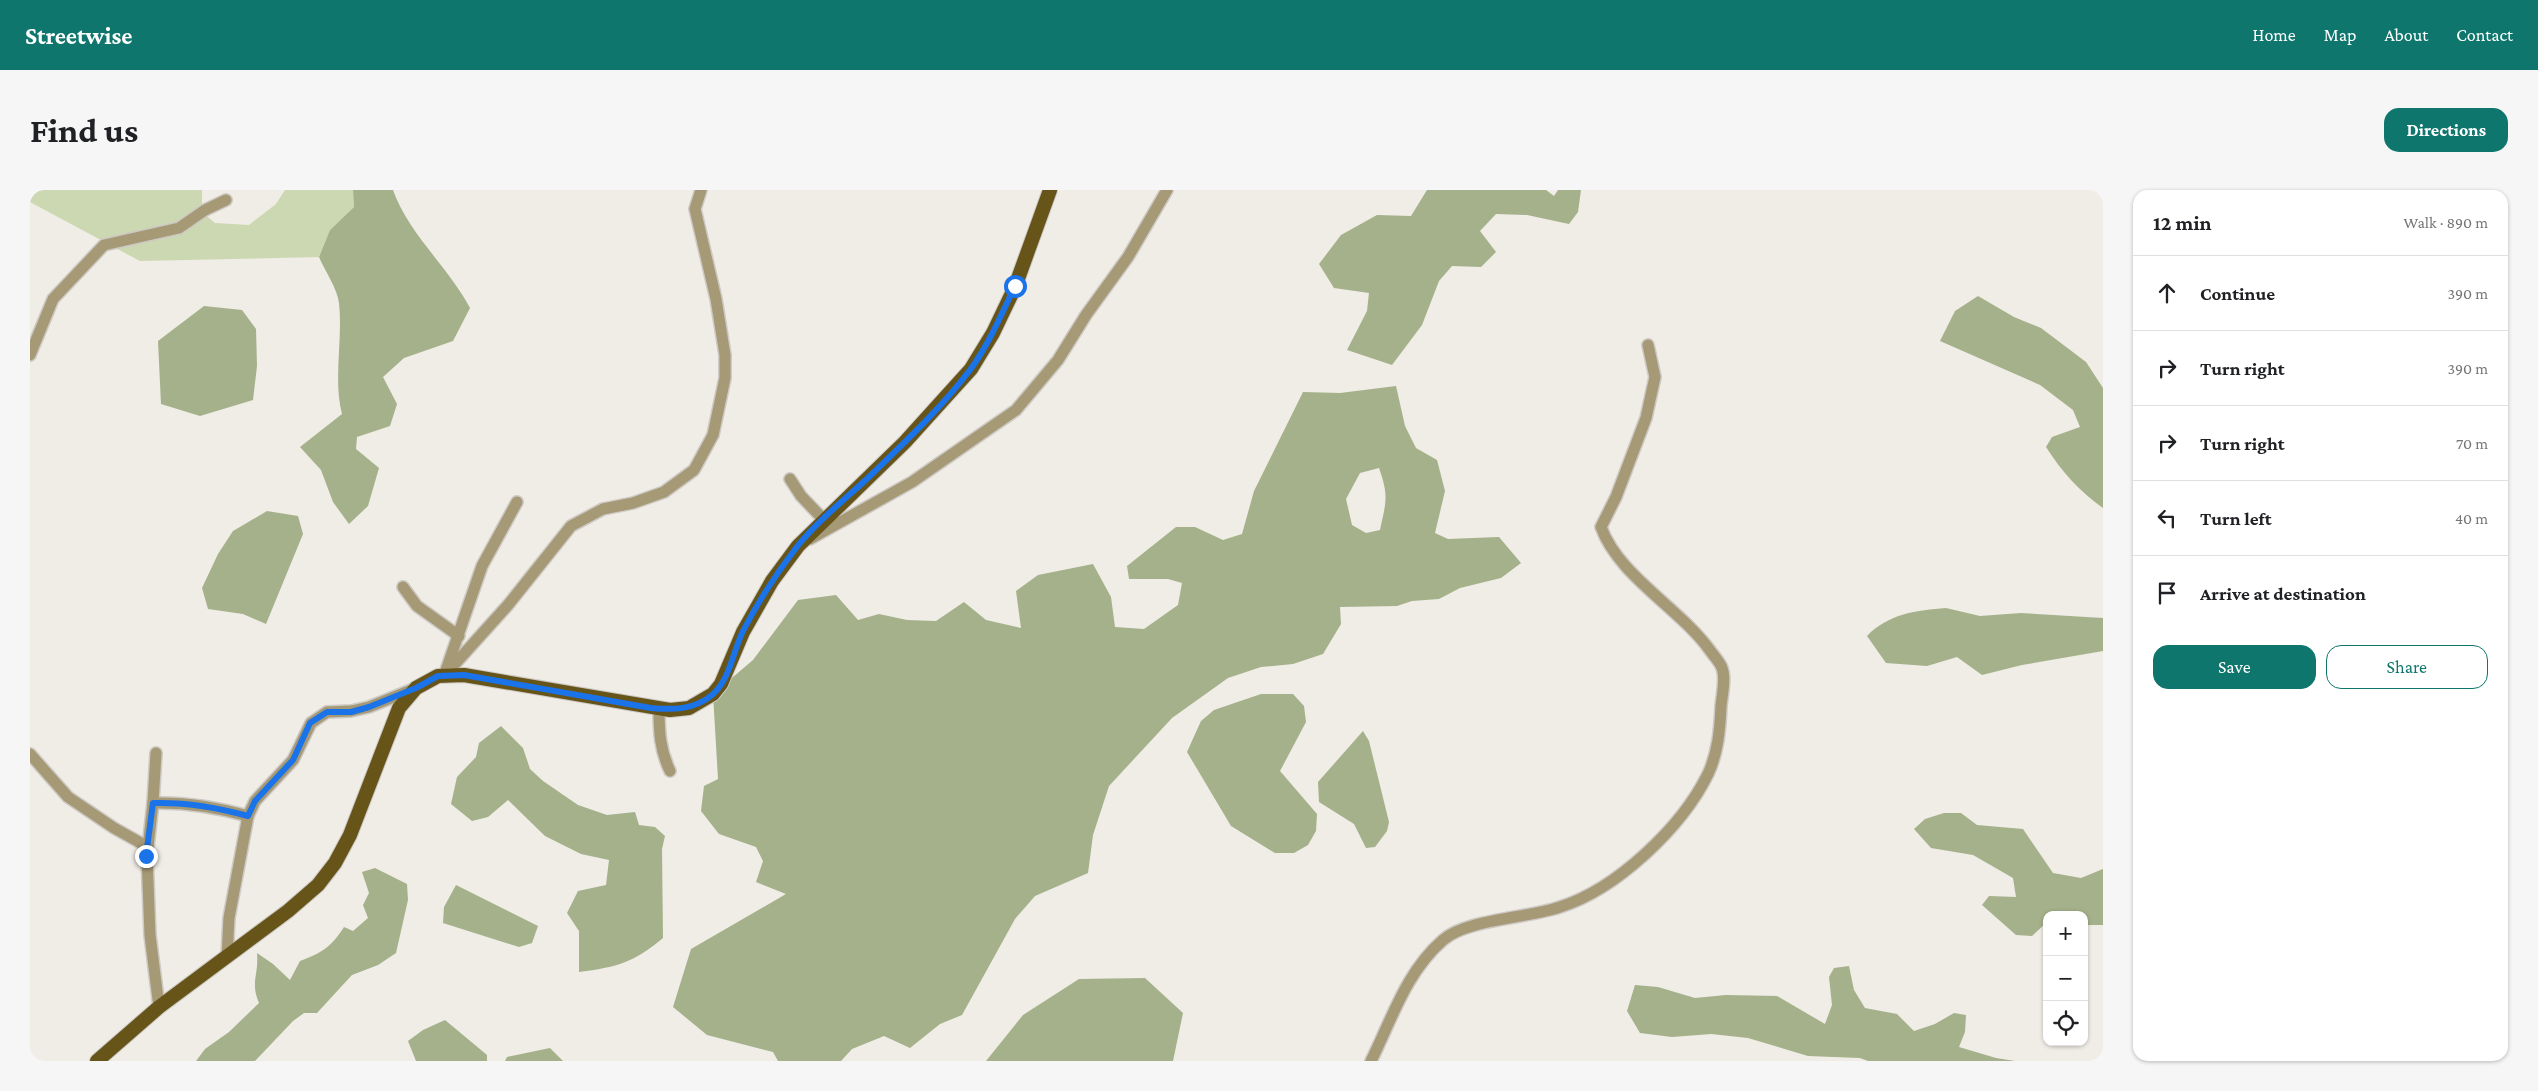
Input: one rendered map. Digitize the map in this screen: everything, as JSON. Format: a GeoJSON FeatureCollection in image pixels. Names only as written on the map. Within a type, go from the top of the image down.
{"type":"FeatureCollection","features":[{"type":"Feature","properties":{"kind":"main road"},"geometry":{"type":"LineString","coordinates":[[97,1061],[159,1007],[288,911],[318,885],[335,863],[350,835],[399,708],[416,688],[438,676],[474,676],[659,709],[689,708],[713,694],[721,684],[748,623],[772,581],[798,546],[905,442],[971,369],[993,333],[1015,286],[1050,190]]}},
{"type":"Feature","properties":{"kind":"street"},"geometry":{"type":"LineString","coordinates":[[444,676],[508,606],[571,526],[603,509],[633,503],[664,492],[694,470],[713,435],[725,378],[725,355],[716,299],[694,210],[700,190]]}},
{"type":"Feature","properties":{"kind":"street"},"geometry":{"type":"LineString","coordinates":[[798,546],[912,482],[1016,410],[1058,360],[1086,315],[1128,257],[1167,190]]}},
{"type":"Feature","properties":{"kind":"street"},"geometry":{"type":"LineString","coordinates":[[30,355],[53,299],[104,245],[178,228],[205,210],[226,200]]}},
{"type":"Feature","properties":{"kind":"street"},"geometry":{"type":"LineString","coordinates":[[1371,1061],[1417,966],[1444,939],[1471,926],[1561,907],[1596,891],[1634,863],[1692,804],[1709,772],[1719,737],[1723,668],[1700,637],[1666,606],[1607,544],[1601,527],[1616,498],[1646,418],[1655,377],[1648,346]]}},
{"type":"Feature","properties":{"kind":"street"},"geometry":{"type":"LineString","coordinates":[[790,479],[801,496],[824,520]]}},
{"type":"Feature","properties":{"kind":"street"},"geometry":{"type":"LineString","coordinates":[[444,676],[482,566],[517,502]]}},
{"type":"Feature","properties":{"kind":"street"},"geometry":{"type":"LineString","coordinates":[[403,587],[417,606],[459,636]]}},
{"type":"Feature","properties":{"kind":"street"},"geometry":{"type":"LineString","coordinates":[[227,957],[228,918],[248,816],[255,801],[293,760],[310,723],[327,712],[351,712],[369,707],[416,688]]}},
{"type":"Feature","properties":{"kind":"street"},"geometry":{"type":"LineString","coordinates":[[659,709],[659,733],[662,754],[670,771]]}},
{"type":"Feature","properties":{"kind":"street"},"geometry":{"type":"LineString","coordinates":[[156,752],[148,846],[150,935],[159,1007]]}},
{"type":"Feature","properties":{"kind":"street"},"geometry":{"type":"LineString","coordinates":[[30,754],[68,797],[114,828],[148,846]]}},
{"type":"Feature","properties":{"kind":"street"},"geometry":{"type":"LineString","coordinates":[[153,803],[177,802],[217,807],[248,816]]}},
{"type":"Feature","properties":{"kind":"green space"},"geometry":{"type":"Polygon","coordinates":[[[30,190],[202,190],[202,212],[215,223],[249,225],[276,204],[285,190],[353,190],[354,207],[330,230],[319,257],[140,261],[30,202],[30,190]]]}},
{"type":"Feature","properties":{"kind":"green space"},"geometry":{"type":"Polygon","coordinates":[[[353,190],[393,190],[408,221],[470,308],[453,341],[404,358],[383,377],[397,404],[390,426],[357,437],[356,449],[379,468],[368,506],[349,524],[333,502],[321,470],[300,447],[342,414],[338,387],[339,303],[319,257],[330,230],[354,207],[353,190]]]}},
{"type":"Feature","properties":{"kind":"green space"},"geometry":{"type":"Polygon","coordinates":[[[1427,190],[1546,190],[1554,196],[1558,190],[1581,190],[1578,212],[1569,224],[1527,215],[1496,214],[1480,231],[1496,252],[1481,267],[1452,266],[1439,281],[1422,325],[1392,365],[1347,350],[1367,311],[1369,293],[1334,288],[1319,264],[1341,235],[1377,215],[1411,216],[1427,190]]]}},
{"type":"Feature","properties":{"kind":"green space"},"geometry":{"type":"Polygon","coordinates":[[[1978,296],[2014,317],[2041,328],[2086,362],[2103,388],[2103,508],[2071,480],[2046,447],[2052,437],[2080,427],[2073,410],[2040,385],[1940,341],[1955,311],[1978,296]]]}},
{"type":"Feature","properties":{"kind":"green space"},"geometry":{"type":"Polygon","coordinates":[[[204,306],[242,310],[256,329],[257,366],[253,400],[200,416],[161,404],[158,341],[204,306]]]}},
{"type":"Feature","properties":{"kind":"green space"},"geometry":{"type":"Polygon","coordinates":[[[1396,386],[1405,426],[1416,448],[1437,460],[1445,491],[1435,533],[1448,539],[1499,537],[1521,563],[1501,578],[1460,588],[1439,599],[1412,601],[1397,606],[1340,607],[1341,624],[1323,654],[1293,664],[1261,667],[1228,678],[1172,718],[1109,786],[1093,835],[1088,873],[1035,896],[1015,919],[962,1015],[940,1024],[910,1048],[884,1036],[852,1049],[841,1061],[778,1061],[773,1052],[707,1035],[673,1007],[691,949],[786,894],[756,882],[763,861],[756,847],[719,834],[701,811],[704,786],[718,779],[713,694],[753,660],[798,600],[836,595],[858,620],[879,614],[907,620],[936,621],[964,602],[986,620],[1021,628],[1016,591],[1038,575],[1093,564],[1111,597],[1115,627],[1144,629],[1178,605],[1182,583],[1168,579],[1129,579],[1127,566],[1176,527],[1195,527],[1223,540],[1242,534],[1254,491],[1303,392],[1340,393],[1396,386]],[[1379,468],[1360,473],[1346,499],[1352,525],[1366,533],[1380,530],[1384,512],[1386,499],[1379,468]]]}},
{"type":"Feature","properties":{"kind":"green space"},"geometry":{"type":"Polygon","coordinates":[[[267,511],[298,516],[303,534],[266,624],[243,614],[208,609],[202,588],[218,554],[233,531],[267,511]]]}},
{"type":"Feature","properties":{"kind":"green space"},"geometry":{"type":"Polygon","coordinates":[[[1946,608],[1980,616],[2021,613],[2103,618],[2103,651],[2022,665],[1982,675],[1957,657],[1927,666],[1886,663],[1867,636],[1884,623],[1904,614],[1946,608]]]}},
{"type":"Feature","properties":{"kind":"green space"},"geometry":{"type":"Polygon","coordinates":[[[1261,694],[1293,694],[1304,706],[1306,722],[1280,771],[1317,814],[1316,831],[1308,845],[1294,853],[1275,853],[1231,826],[1187,752],[1201,721],[1214,710],[1261,694]]]}},
{"type":"Feature","properties":{"kind":"green space"},"geometry":{"type":"Polygon","coordinates":[[[501,726],[523,748],[530,769],[543,781],[578,805],[607,815],[635,812],[639,825],[655,827],[665,836],[662,849],[663,938],[643,953],[614,966],[579,972],[579,931],[567,913],[578,891],[606,885],[609,860],[581,854],[545,836],[508,800],[488,817],[472,821],[451,804],[457,777],[476,757],[479,743],[501,726]]]}},
{"type":"Feature","properties":{"kind":"green space"},"geometry":{"type":"Polygon","coordinates":[[[1363,731],[1369,741],[1389,822],[1387,831],[1375,847],[1366,848],[1354,824],[1319,802],[1318,782],[1363,731]]]}},
{"type":"Feature","properties":{"kind":"green space"},"geometry":{"type":"Polygon","coordinates":[[[1944,813],[1961,813],[1977,825],[2023,829],[2053,873],[2081,878],[2103,869],[2103,925],[2088,925],[2088,911],[2043,911],[2043,926],[2032,936],[2016,935],[1982,905],[1989,896],[2016,897],[2013,878],[1973,855],[1931,848],[1914,829],[1925,819],[1944,813]]]}},
{"type":"Feature","properties":{"kind":"green space"},"geometry":{"type":"Polygon","coordinates":[[[375,868],[407,884],[408,900],[396,953],[378,965],[352,975],[317,1013],[304,1013],[293,1021],[255,1061],[196,1061],[205,1049],[229,1032],[259,1003],[255,989],[257,953],[273,964],[290,980],[300,961],[326,948],[344,927],[353,931],[368,918],[363,905],[369,893],[362,872],[375,868]]]}},
{"type":"Feature","properties":{"kind":"green space"},"geometry":{"type":"Polygon","coordinates":[[[456,885],[538,926],[532,943],[519,947],[443,923],[444,907],[456,885]]]}},
{"type":"Feature","properties":{"kind":"green space"},"geometry":{"type":"Polygon","coordinates":[[[1849,966],[1854,990],[1865,1008],[1897,1014],[1914,1031],[1935,1024],[1954,1013],[1966,1015],[1965,1032],[1959,1047],[1996,1058],[2015,1061],[1868,1061],[1860,1058],[1808,1056],[1748,1038],[1711,1034],[1672,1037],[1640,1033],[1627,1011],[1635,985],[1658,987],[1695,998],[1726,995],[1777,996],[1825,1024],[1832,1005],[1829,977],[1834,968],[1849,966]]]}},
{"type":"Feature","properties":{"kind":"green space"},"geometry":{"type":"Polygon","coordinates":[[[1145,978],[1183,1013],[1173,1061],[986,1061],[1023,1015],[1079,979],[1145,978]]]}},
{"type":"Feature","properties":{"kind":"green space"},"geometry":{"type":"Polygon","coordinates":[[[445,1020],[487,1055],[487,1061],[416,1061],[408,1041],[423,1030],[445,1020]]]}},
{"type":"Feature","properties":{"kind":"green space"},"geometry":{"type":"Polygon","coordinates":[[[550,1048],[563,1061],[505,1061],[507,1057],[550,1048]]]}},
{"type":"Feature","properties":{"kind":"route"},"geometry":{"type":"LineString","coordinates":[[146,856],[153,803],[177,802],[217,807],[248,816],[255,801],[293,760],[310,723],[327,712],[351,712],[369,707],[392,696],[416,688],[438,676],[464,675],[670,710],[689,708],[703,702],[721,684],[743,632],[772,581],[798,546],[905,442],[971,369],[993,333],[1015,286]]}}]}
